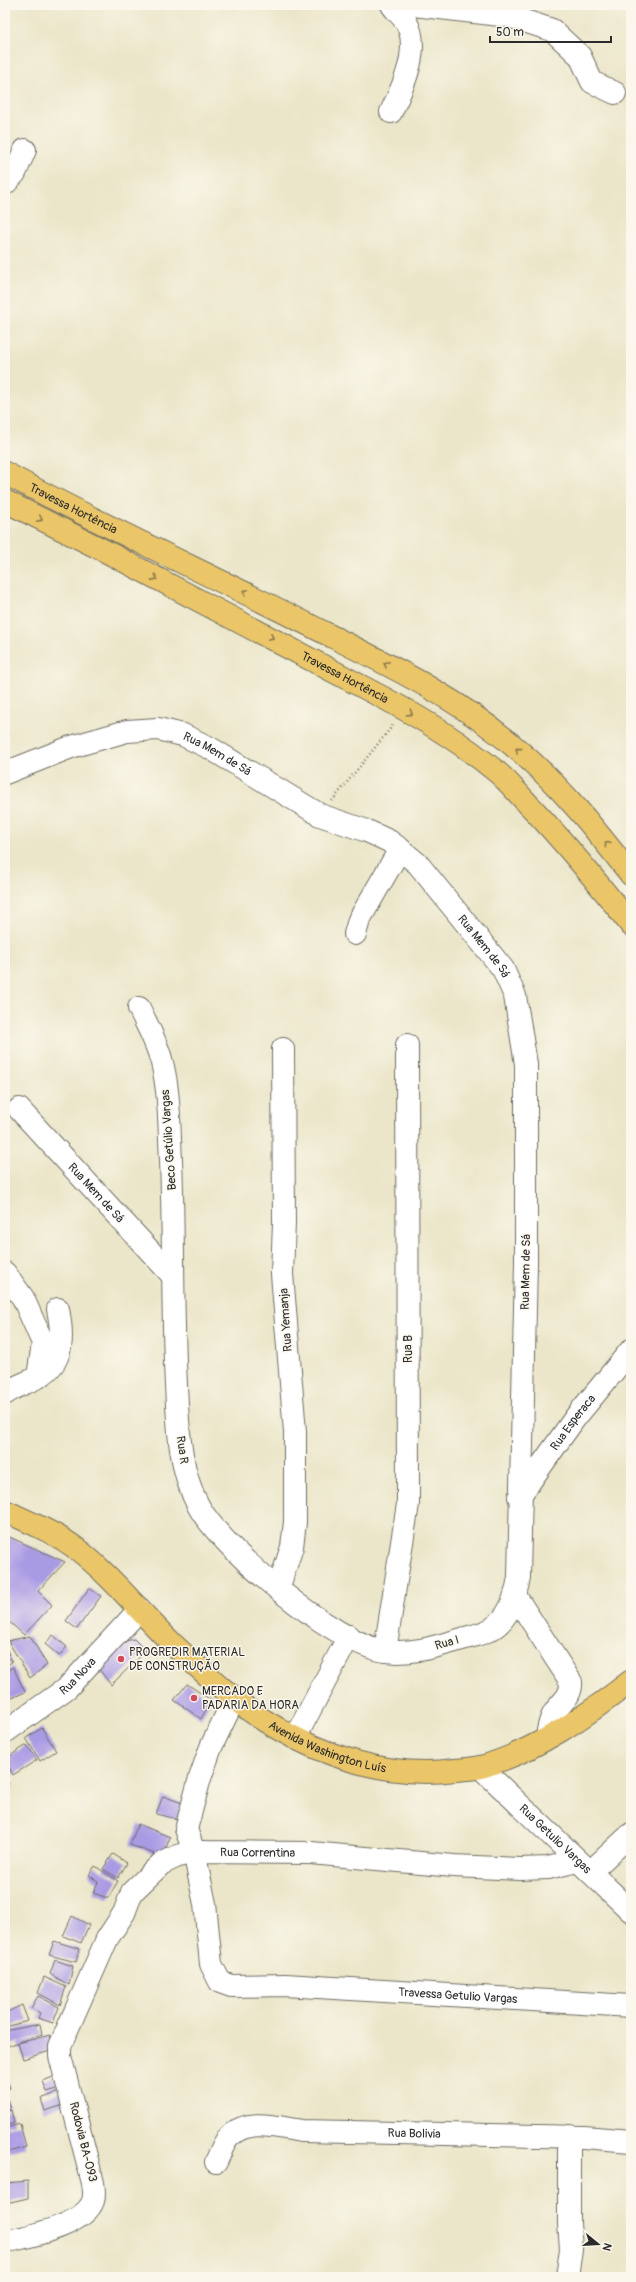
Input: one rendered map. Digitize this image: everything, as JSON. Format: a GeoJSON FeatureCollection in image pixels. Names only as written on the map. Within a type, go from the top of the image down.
{"type":"FeatureCollection","features":[{"type":"Feature","properties":{"kind":"main road","name":"Travessa Hortência"},"geometry":{"type":"LineString","coordinates":[[5,473],[251,595],[415,679],[440,694],[483,722],[517,748],[548,777],[575,805],[631,875]]}},
{"type":"Feature","properties":{"kind":"main road","name":"Travessa Hortência"},"geometry":{"type":"LineString","coordinates":[[5,501],[280,642],[406,710],[498,773],[573,852],[631,925]]}},
{"type":"Feature","properties":{"kind":"main road","name":"Avenida Washington Luís"},"geometry":{"type":"LineString","coordinates":[[5,1511],[38,1526],[76,1549],[140,1609],[176,1647],[264,1720],[295,1738],[324,1751],[376,1767],[412,1773],[480,1767],[534,1746],[607,1700],[631,1681]]}},
{"type":"Feature","properties":{"kind":"street"},"geometry":{"type":"LineString","coordinates":[[391,112],[404,84],[411,58],[410,41],[406,23],[392,5]]}},
{"type":"Feature","properties":{"kind":"street"},"geometry":{"type":"LineString","coordinates":[[414,5],[509,16],[552,30],[580,56],[592,82],[615,93]]}},
{"type":"Feature","properties":{"kind":"street"},"geometry":{"type":"LineString","coordinates":[[5,184],[15,172],[25,150]]}},
{"type":"Feature","properties":{"kind":"street","name":"Rua Mem de Sá"},"geometry":{"type":"LineString","coordinates":[[5,773],[71,747],[127,731],[158,729],[183,735],[210,748],[320,815],[367,831],[389,841],[400,849],[418,864],[503,969],[515,996],[521,1022],[526,1064],[526,1263],[519,1497]]}},
{"type":"Feature","properties":{"kind":"street"},"geometry":{"type":"LineString","coordinates":[[355,934],[359,920],[400,849]]}},
{"type":"Feature","properties":{"kind":"street","name":"Beco Getúlio Vargas"},"geometry":{"type":"LineString","coordinates":[[139,1008],[154,1038],[166,1084],[174,1222],[173,1276]]}},
{"type":"Feature","properties":{"kind":"street","name":"Rua B"},"geometry":{"type":"LineString","coordinates":[[386,1651],[408,1504],[407,1045]]}},
{"type":"Feature","properties":{"kind":"street","name":"Rua Yemanja"},"geometry":{"type":"LineString","coordinates":[[278,1589],[292,1547],[295,1514],[295,1432],[282,1274],[284,1223],[283,1049]]}},
{"type":"Feature","properties":{"kind":"street","name":"Rua Mem de Sá"},"geometry":{"type":"LineString","coordinates":[[19,1109],[173,1276]]}},
{"type":"Feature","properties":{"kind":"street"},"geometry":{"type":"LineString","coordinates":[[5,1273],[22,1298],[43,1344],[38,1377]]}},
{"type":"Feature","properties":{"kind":"street","name":"Rua R"},"geometry":{"type":"LineString","coordinates":[[173,1276],[173,1326],[178,1424],[186,1472],[192,1493],[205,1516],[222,1537],[278,1589]]}},
{"type":"Feature","properties":{"kind":"street"},"geometry":{"type":"LineString","coordinates":[[5,1394],[38,1377],[55,1362],[60,1352],[62,1328],[58,1309]]}},
{"type":"Feature","properties":{"kind":"street","name":"Rua Esperaca"},"geometry":{"type":"LineString","coordinates":[[519,1497],[576,1418],[631,1350]]}},
{"type":"Feature","properties":{"kind":"street","name":"Rua I"},"geometry":{"type":"LineString","coordinates":[[278,1589],[305,1611],[363,1644],[386,1651],[418,1650],[435,1647],[492,1629],[503,1619],[516,1597],[519,1577],[519,1497]]}},
{"type":"Feature","properties":{"kind":"street"},"geometry":{"type":"LineString","coordinates":[[516,1597],[571,1682],[569,1696],[553,1714],[547,1737]]}},
{"type":"Feature","properties":{"kind":"street","name":"Rua Nova"},"geometry":{"type":"LineString","coordinates":[[5,1732],[67,1688],[140,1609]]}},
{"type":"Feature","properties":{"kind":"street"},"geometry":{"type":"LineString","coordinates":[[295,1738],[349,1636]]}},
{"type":"Feature","properties":{"kind":"street","name":"Travessa Getulio Vargas"},"geometry":{"type":"LineString","coordinates":[[235,1697],[211,1747],[186,1829],[194,1852],[205,1904],[211,1964],[215,1975],[220,1982],[231,1986],[286,1985],[631,2006]]}},
{"type":"Feature","properties":{"kind":"street","name":"Rua Getulio Vargas"},"geometry":{"type":"LineString","coordinates":[[480,1767],[631,1911]]}},
{"type":"Feature","properties":{"kind":"street"},"geometry":{"type":"LineString","coordinates":[[584,1867],[631,1834]]}},
{"type":"Feature","properties":{"kind":"street","name":"Rua Correntina"},"geometry":{"type":"LineString","coordinates":[[60,2056],[60,2046],[107,1939],[124,1913],[132,1892],[161,1864],[194,1852],[310,1853],[454,1866],[520,1869],[584,1867]]}},
{"type":"Feature","properties":{"kind":"street","name":"Rodovia BA-093"},"geometry":{"type":"LineString","coordinates":[[5,2242],[70,2223],[88,2210],[93,2202],[93,2183],[60,2056]]}},
{"type":"Feature","properties":{"kind":"street","name":"Rua Bolivia"},"geometry":{"type":"LineString","coordinates":[[216,2162],[228,2138],[236,2131],[256,2125],[302,2131],[569,2136],[631,2141]]}},
{"type":"Feature","properties":{"kind":"street"},"geometry":{"type":"LineString","coordinates":[[567,2277],[571,2249],[569,2224],[569,2136]]}},
{"type":"Feature","properties":{"kind":"path"},"geometry":{"type":"LineString","coordinates":[[320,815],[406,710]]}},
{"type":"Feature","properties":{"kind":"building"},"geometry":{"type":"Polygon","coordinates":[[[5,1535],[65,1562],[38,1591],[52,1605],[24,1635],[7,1620],[5,1612],[5,1535]]]}},
{"type":"Feature","properties":{"kind":"building"},"geometry":{"type":"Polygon","coordinates":[[[89,1588],[101,1596],[77,1629],[66,1621],[89,1588]]]}},
{"type":"Feature","properties":{"kind":"building"},"geometry":{"type":"Polygon","coordinates":[[[53,1635],[67,1647],[59,1656],[45,1644],[53,1635]]]}},
{"type":"Feature","properties":{"kind":"building"},"geometry":{"type":"Polygon","coordinates":[[[30,1636],[47,1665],[30,1678],[8,1641],[30,1636]]]}},
{"type":"Feature","properties":{"kind":"building"},"geometry":{"type":"Polygon","coordinates":[[[134,1639],[146,1651],[111,1685],[98,1668],[126,1641],[134,1639]]]}},
{"type":"Feature","properties":{"kind":"building"},"geometry":{"type":"Polygon","coordinates":[[[5,1646],[12,1662],[5,1666],[5,1646]]]}},
{"type":"Feature","properties":{"kind":"building"},"geometry":{"type":"Polygon","coordinates":[[[13,1667],[25,1692],[10,1699],[5,1687],[5,1672],[13,1667]]]}},
{"type":"Feature","properties":{"kind":"building"},"geometry":{"type":"Polygon","coordinates":[[[187,1684],[211,1700],[201,1719],[174,1700],[187,1684]]]}},
{"type":"Feature","properties":{"kind":"building"},"geometry":{"type":"Polygon","coordinates":[[[42,1728],[56,1751],[40,1761],[26,1738],[42,1728]]]}},
{"type":"Feature","properties":{"kind":"building"},"geometry":{"type":"Polygon","coordinates":[[[27,1745],[37,1760],[13,1775],[5,1759],[27,1745]]]}},
{"type":"Feature","properties":{"kind":"building"},"geometry":{"type":"Polygon","coordinates":[[[5,1777],[9,1784],[5,1786],[5,1777]]]}},
{"type":"Feature","properties":{"kind":"building"},"geometry":{"type":"Polygon","coordinates":[[[163,1796],[185,1804],[181,1820],[156,1814],[163,1796]]]}},
{"type":"Feature","properties":{"kind":"building"},"geometry":{"type":"Polygon","coordinates":[[[138,1824],[170,1837],[163,1857],[130,1845],[138,1824]]]}},
{"type":"Feature","properties":{"kind":"building"},"geometry":{"type":"Polygon","coordinates":[[[113,1854],[127,1863],[118,1878],[103,1869],[113,1854]]]}},
{"type":"Feature","properties":{"kind":"building"},"geometry":{"type":"Polygon","coordinates":[[[95,1866],[118,1881],[108,1898],[93,1893],[98,1882],[89,1875],[95,1866]]]}},
{"type":"Feature","properties":{"kind":"building"},"geometry":{"type":"Polygon","coordinates":[[[72,1916],[89,1925],[81,1943],[63,1936],[72,1916]]]}},
{"type":"Feature","properties":{"kind":"building"},"geometry":{"type":"Polygon","coordinates":[[[54,1941],[80,1949],[76,1962],[49,1955],[54,1941]]]}},
{"type":"Feature","properties":{"kind":"building"},"geometry":{"type":"Polygon","coordinates":[[[55,1960],[73,1966],[69,1985],[50,1974],[55,1960]]]}},
{"type":"Feature","properties":{"kind":"building"},"geometry":{"type":"Polygon","coordinates":[[[44,1977],[66,1987],[60,2005],[38,1993],[44,1977]]]}},
{"type":"Feature","properties":{"kind":"building"},"geometry":{"type":"Polygon","coordinates":[[[38,1996],[59,2007],[53,2023],[38,2018],[40,2013],[31,2008],[38,1996]]]}},
{"type":"Feature","properties":{"kind":"building"},"geometry":{"type":"Polygon","coordinates":[[[22,2005],[28,2021],[5,2027],[5,2013],[22,2005]]]}},
{"type":"Feature","properties":{"kind":"building"},"geometry":{"type":"Polygon","coordinates":[[[40,2024],[42,2034],[5,2047],[5,2031],[40,2024]]]}},
{"type":"Feature","properties":{"kind":"building"},"geometry":{"type":"Polygon","coordinates":[[[50,2035],[54,2050],[23,2059],[18,2043],[50,2035]]]}},
{"type":"Feature","properties":{"kind":"building"},"geometry":{"type":"Polygon","coordinates":[[[5,2075],[10,2088],[5,2090],[5,2075]]]}},
{"type":"Feature","properties":{"kind":"building"},"geometry":{"type":"Polygon","coordinates":[[[58,2075],[62,2087],[47,2092],[43,2081],[58,2075]]]}},
{"type":"Feature","properties":{"kind":"building"},"geometry":{"type":"Polygon","coordinates":[[[64,2090],[70,2103],[45,2111],[41,2099],[64,2090]]]}},
{"type":"Feature","properties":{"kind":"building"},"geometry":{"type":"Polygon","coordinates":[[[5,2093],[10,2108],[5,2110],[5,2093]]]}},
{"type":"Feature","properties":{"kind":"building"},"geometry":{"type":"Polygon","coordinates":[[[11,2110],[14,2123],[5,2126],[5,2112],[11,2110]]]}},
{"type":"Feature","properties":{"kind":"building"},"geometry":{"type":"Polygon","coordinates":[[[20,2124],[26,2147],[5,2153],[5,2128],[20,2124]]]}},
{"type":"Feature","properties":{"kind":"building"},"geometry":{"type":"Polygon","coordinates":[[[28,2181],[28,2198],[6,2203],[5,2183],[28,2181]]]}},
{"type":"Feature","properties":{"kind":"place","name":"PROGREDIR MATERIAL DE CONSTRUÇÃO"},"geometry":{"type":"Point","coordinates":[121,1659]}},
{"type":"Feature","properties":{"kind":"place","name":"MERCADO E PADARIA DA HORA"},"geometry":{"type":"Point","coordinates":[194,1698]}}]}
